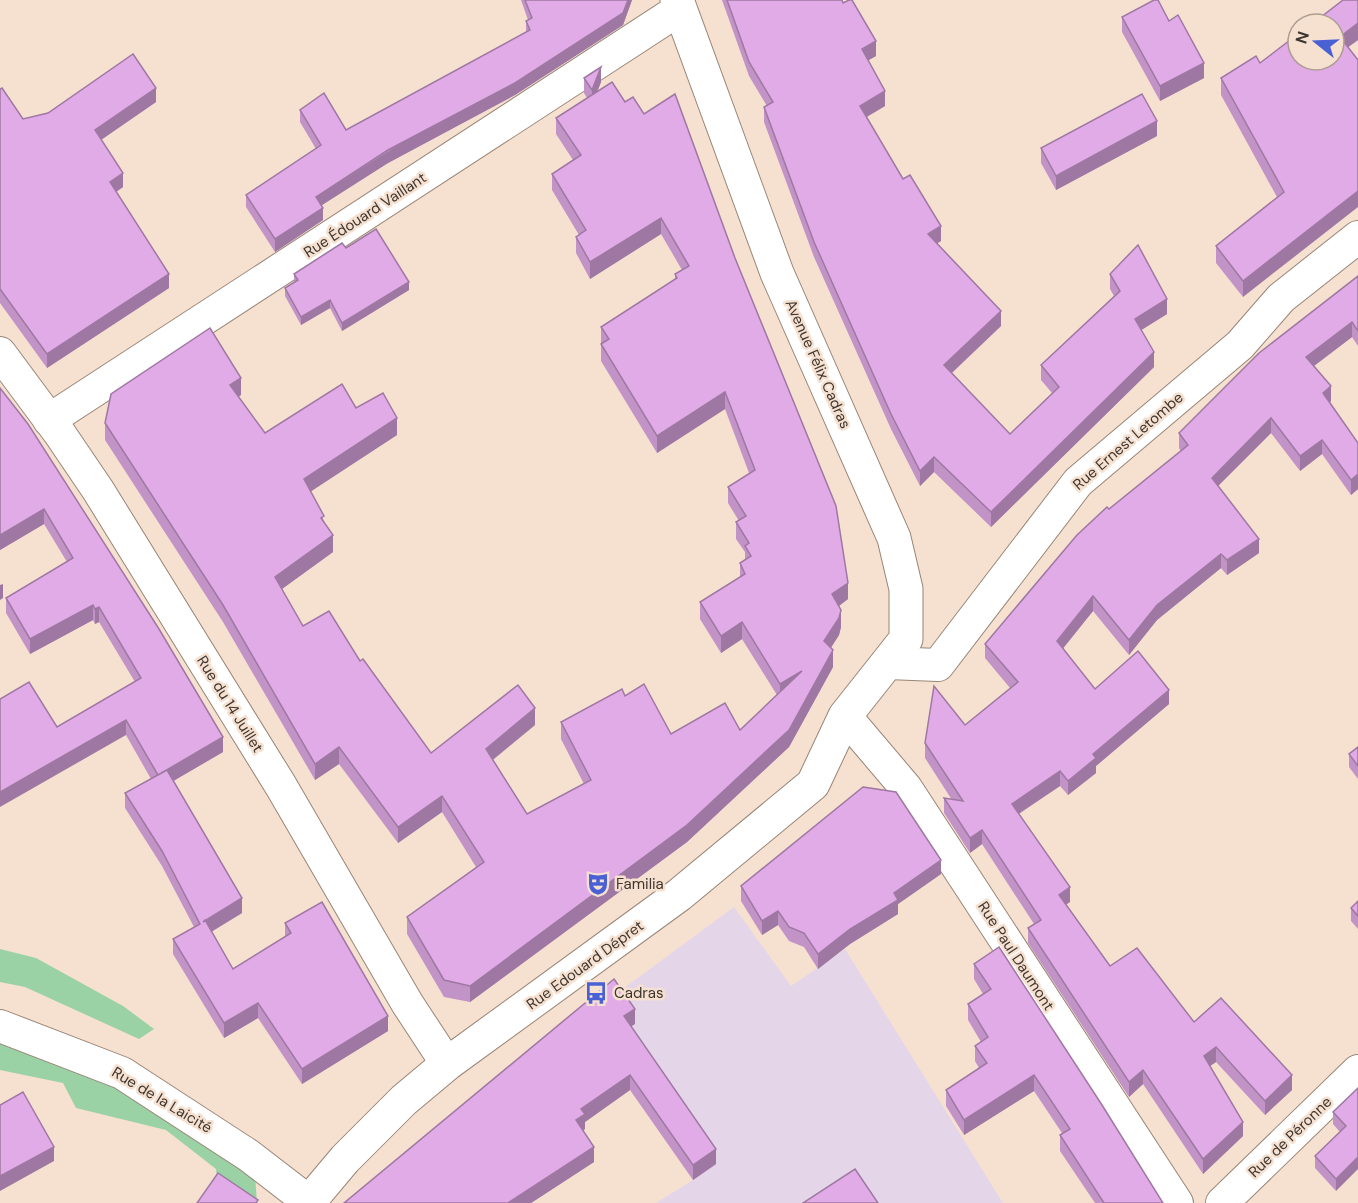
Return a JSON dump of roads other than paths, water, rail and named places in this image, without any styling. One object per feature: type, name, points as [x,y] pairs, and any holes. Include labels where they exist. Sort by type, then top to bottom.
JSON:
[{"type":"street","name":"Rue Édouard Vaillant","points":[[50,420],[679,5]]},
{"type":"street","name":"Avenue Félix Cadras","points":[[679,5],[777,273],[894,538],[906,589],[906,639],[845,716]]},
{"type":"street","name":"Rue Ernest Letombe","points":[[888,663],[938,665],[1078,482],[1240,345],[1281,298],[1358,237]]},
{"type":"street","name":"Rue du 14 Juillet","points":[[0,353],[98,490],[281,786],[407,1003],[447,1064]]},
{"type":"street","name":"Rue Edouard Dépret","points":[[309,1202],[345,1159],[404,1100],[447,1064],[679,895],[813,784],[845,716]]},
{"type":"street","name":"Rue Paul Daumont","points":[[845,716],[906,788],[1177,1203]]},
{"type":"street","name":"Rue de la Laicité","points":[[0,1026],[122,1073],[213,1130],[309,1202]]},
{"type":"street","name":"Rue de Péronne","points":[[1222,1203],[1358,1071]]},
{"type":"place","name":"Familia","points":[[598,884]]},
{"type":"place","name":"Cadras","points":[[596,993]]}]
